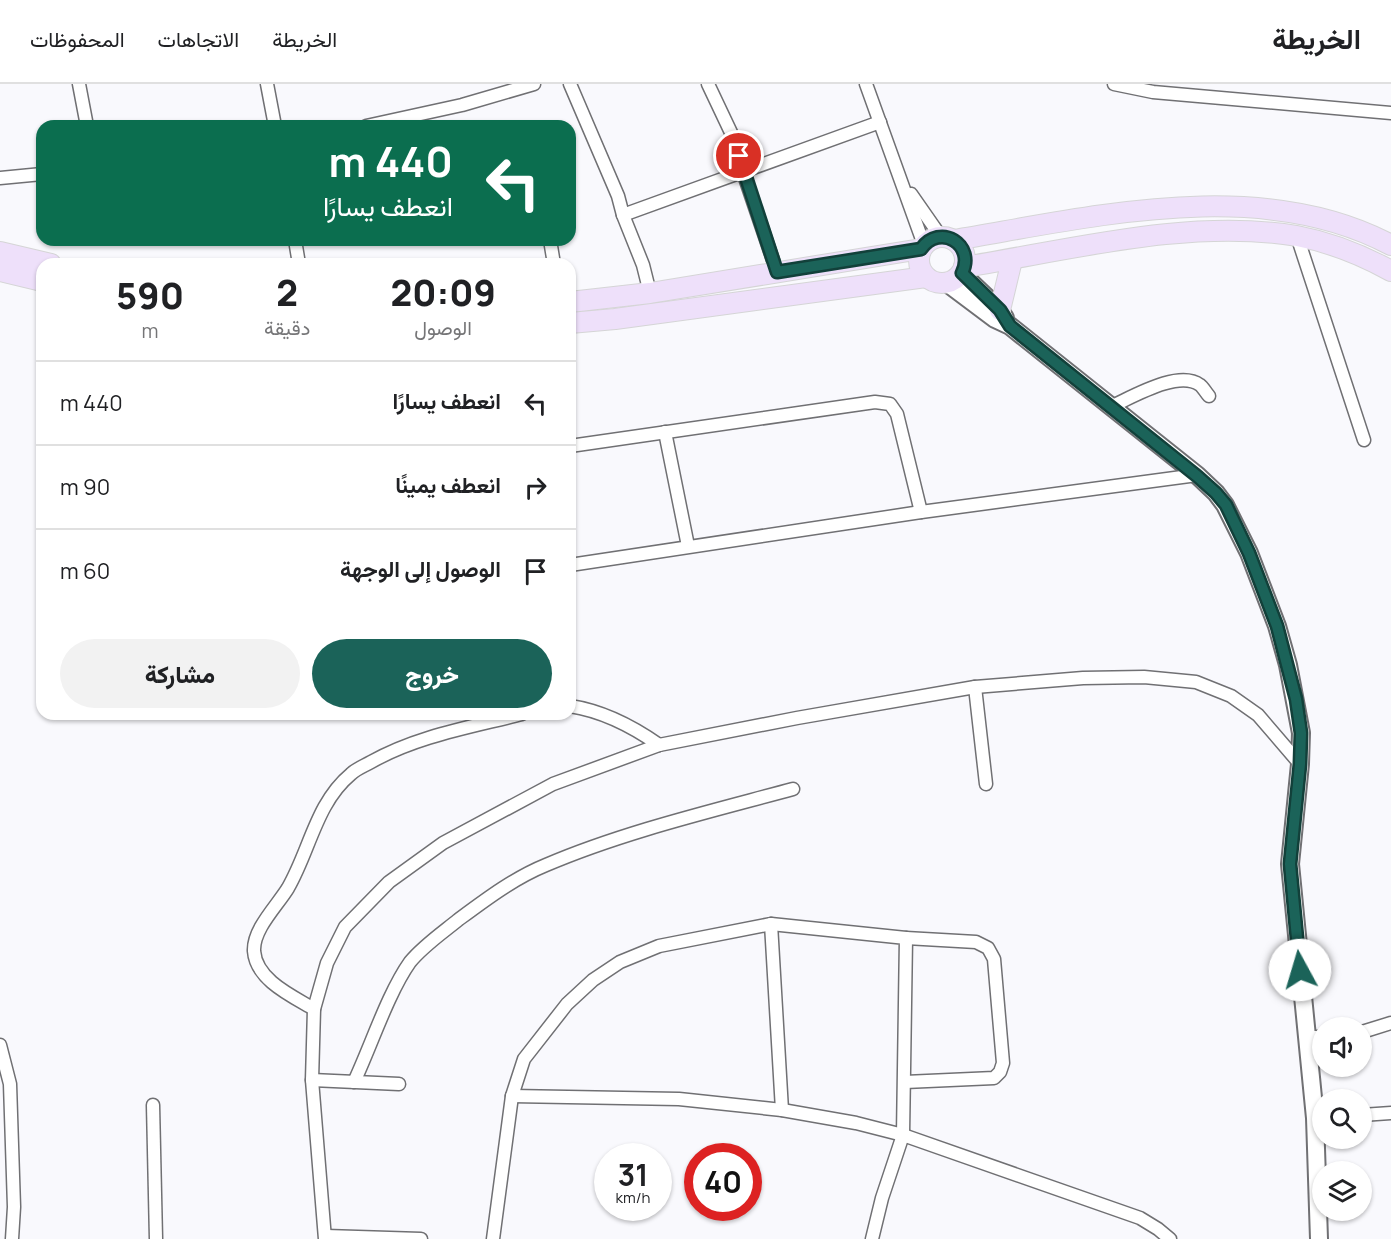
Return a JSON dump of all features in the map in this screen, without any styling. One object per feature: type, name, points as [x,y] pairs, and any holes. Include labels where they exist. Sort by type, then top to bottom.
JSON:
[{"type":"main road","points":[[576,301],[650,293],[1122,213],[1253,207],[1312,217],[1347,227],[1391,245]]},
{"type":"main road","points":[[935,243],[919,264],[926,277],[935,283],[958,274],[1012,260],[1135,238],[1189,233],[1254,232],[1297,237],[1350,252],[1391,271]]},
{"type":"main road","points":[[935,243],[962,247],[965,257],[958,274]]},
{"type":"main road","points":[[0,252],[36,260]]},
{"type":"main road","points":[[1005,318],[1012,260]]},
{"type":"main road","points":[[0,270],[36,279]]},
{"type":"main road","points":[[576,322],[615,319],[926,277]]},
{"type":"street","points":[[79,84],[86,120]]},
{"type":"street","points":[[267,84],[274,120]]},
{"type":"street","points":[[393,120],[462,105],[534,84]]},
{"type":"street","points":[[570,84],[618,196],[643,265],[650,293]]},
{"type":"street","points":[[708,84],[735,141],[743,172],[777,272]]},
{"type":"street","points":[[866,84],[903,183],[935,243]]},
{"type":"street","points":[[1114,84],[1153,92],[1391,113]]},
{"type":"street","points":[[623,215],[880,122]]},
{"type":"street","points":[[0,178],[36,175]]},
{"type":"street","points":[[903,183],[935,243]]},
{"type":"street","points":[[1297,237],[1364,441]]},
{"type":"street","points":[[958,274],[1005,318],[1216,493],[1226,505],[1249,553],[1277,626],[1296,699],[1301,733],[1290,864],[1312,1017]]},
{"type":"street","points":[[1110,407],[1169,381],[1185,380],[1199,385],[1209,396]]},
{"type":"street","points":[[576,445],[875,402],[890,404],[897,414],[921,512]]},
{"type":"street","points":[[665,432],[688,546]]},
{"type":"street","points":[[576,563],[921,512],[1197,476]]},
{"type":"street","points":[[421,1239],[326,1237],[312,1080],[314,1009],[327,963],[345,927],[389,882],[443,843],[511,805],[553,784],[659,744],[797,717],[975,687],[1083,678],[1144,677],[1196,682],[1231,696],[1258,715],[1300,764]]},
{"type":"street","points":[[975,687],[986,784]]},
{"type":"street","points":[[576,707],[590,709],[608,716],[659,744]]},
{"type":"street","points":[[314,1009],[280,989],[265,975],[257,962],[254,951],[255,939],[300,866],[327,801],[351,773],[383,755],[415,742],[499,720]]},
{"type":"street","points":[[354,1082],[410,962],[433,940],[515,881],[545,865],[597,846],[700,814],[793,789]]},
{"type":"street","points":[[771,924],[782,1110]]},
{"type":"street","points":[[493,1239],[512,1096],[524,1059],[567,1004],[593,980],[620,962],[659,946],[771,924],[906,938],[976,942],[988,948],[993,959],[1004,1063],[1000,1072],[994,1078],[905,1082]]},
{"type":"street","points":[[872,1239],[882,1198],[903,1135],[906,938]]},
{"type":"street","points":[[1372,1029],[1391,1023]]},
{"type":"street","points":[[0,1045],[10,1084],[6,1153],[14,1207],[12,1239]]},
{"type":"street","points":[[312,1080],[399,1084]]},
{"type":"street","points":[[512,1096],[644,1097],[782,1110],[856,1124],[903,1135],[1140,1218],[1170,1239]]},
{"type":"street","points":[[153,1105],[156,1239]]},
{"type":"street","points":[[1372,1114],[1391,1113]]},
{"type":"street","points":[[1318,1239],[1319,1149]]},
{"type":"route","points":[[739,156],[777,272],[921,249],[932,239],[941,237],[954,240],[962,247],[965,257],[962,273],[1000,310],[1010,326],[1197,476],[1226,505],[1249,553],[1277,626],[1296,699],[1301,733],[1300,764],[1290,864],[1300,970]]}]
